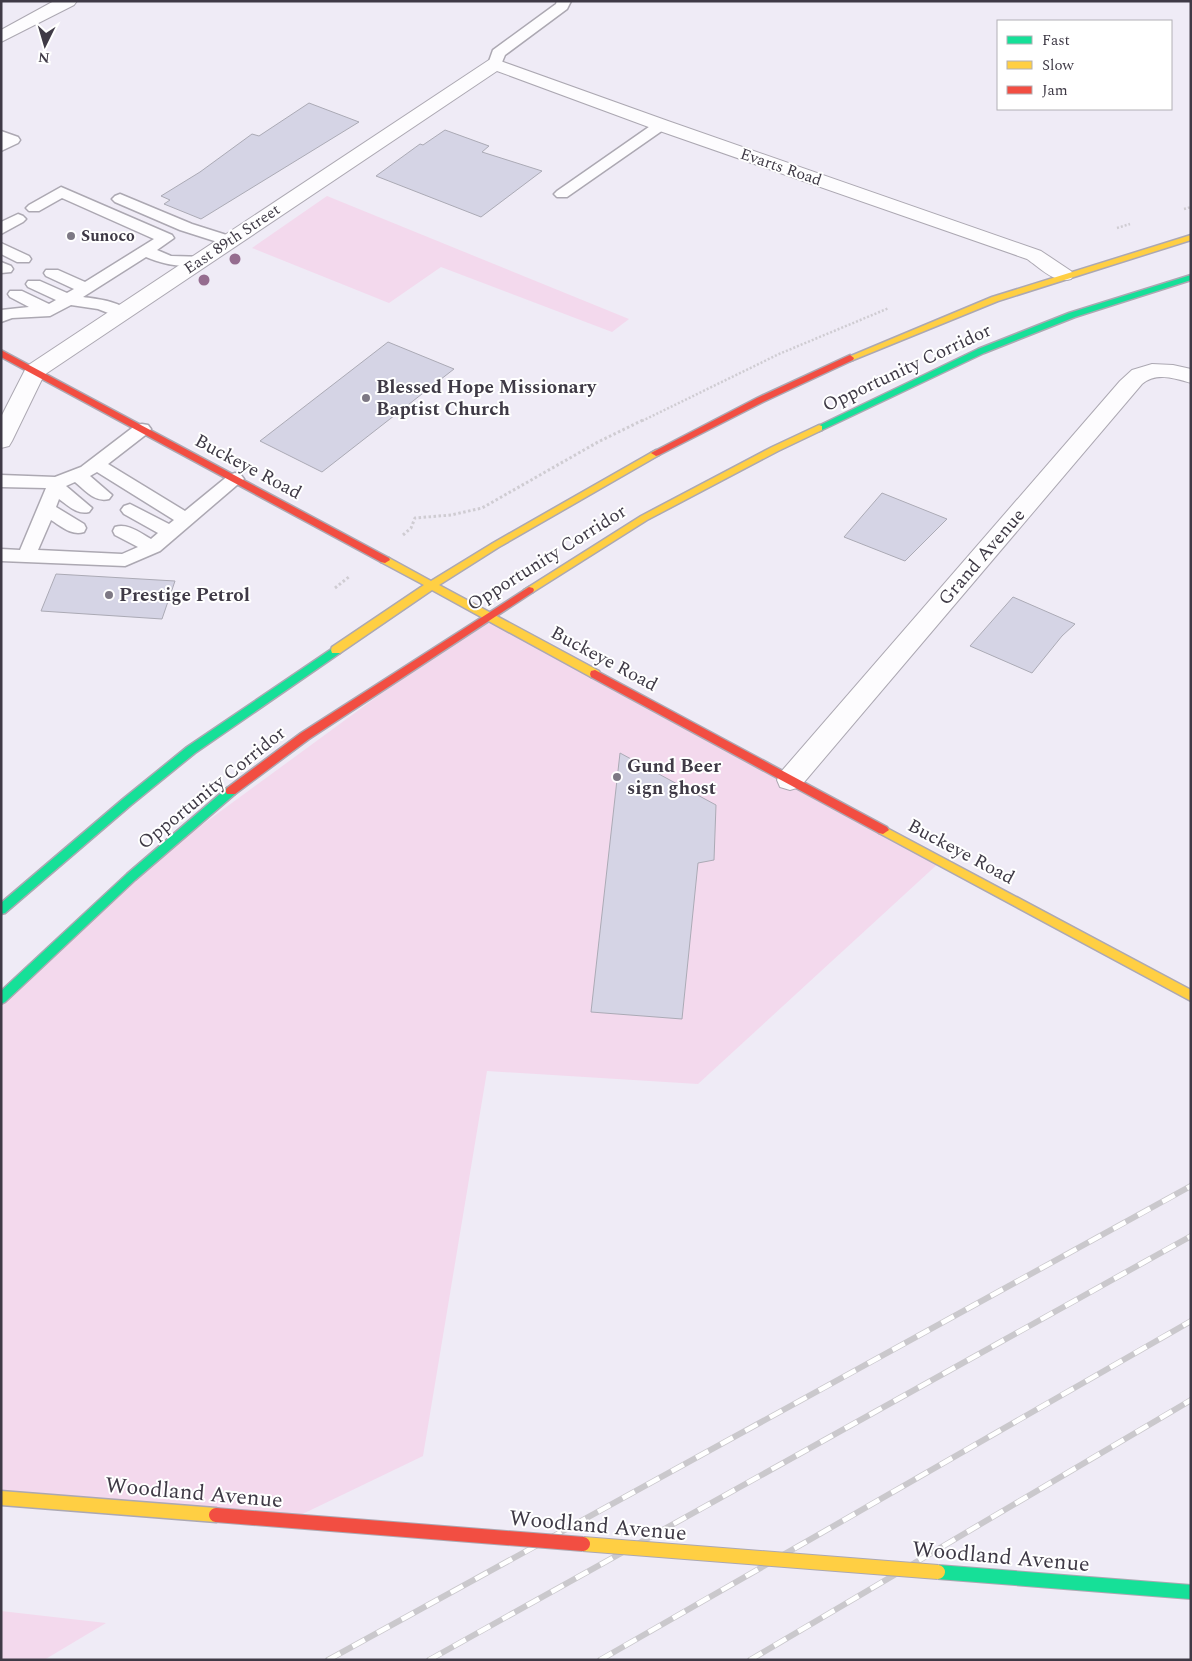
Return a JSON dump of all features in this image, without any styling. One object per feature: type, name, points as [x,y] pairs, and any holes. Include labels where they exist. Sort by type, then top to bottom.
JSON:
[{"type":"main road","name":"Opportunity Corridor","points":[[1,910],[98,826],[173,765],[243,714],[431,586],[591,489],[732,413],[899,337],[969,308],[1064,275],[1191,236]]},
{"type":"main road","name":"Opportunity Corridor","points":[[1,998],[131,877],[230,792],[305,736],[487,616],[644,518],[775,449],[982,351],[1072,315],[1191,277]]},
{"type":"main road","name":"Buckeye Road","points":[[1,353],[790,780],[1187,989]]},
{"type":"main road","name":"Woodland Avenue","points":[[1,1498],[1191,1592]]},
{"type":"street","points":[[1,37],[68,1]]},
{"type":"street","name":"Evarts Road","points":[[495,64],[661,125],[1034,255],[1064,275]]},
{"type":"street","name":"East 89th Street","points":[[34,371],[495,64]]},
{"type":"street","points":[[1,441],[34,371]]},
{"type":"street","name":"Grand Avenue","points":[[790,780],[1128,386],[1141,374],[1158,371],[1182,373],[1191,376]]},
{"type":"lane","points":[[495,64],[498,53],[562,6],[564,1]]},
{"type":"lane","points":[[562,194],[661,125]]},
{"type":"lane","points":[[1,135],[13,140],[1,148]]},
{"type":"lane","points":[[1,317],[9,313],[50,311],[166,238],[61,192],[34,208]]},
{"type":"lane","points":[[120,199],[186,227],[230,241]]},
{"type":"lane","points":[[1,229],[18,218]]},
{"type":"lane","points":[[1,248],[23,259]]},
{"type":"lane","points":[[145,251],[169,261],[201,260]]},
{"type":"lane","points":[[52,273],[86,289]]},
{"type":"lane","points":[[34,284],[68,300],[102,305],[121,314]]},
{"type":"lane","points":[[16,294],[50,311]]},
{"type":"lane","points":[[1,481],[56,485],[87,471],[142,429]]},
{"type":"lane","points":[[96,464],[186,519]]},
{"type":"lane","points":[[77,475],[103,495]]},
{"type":"lane","points":[[1,555],[125,560],[153,547],[235,479]]},
{"type":"lane","points":[[56,485],[83,508]]},
{"type":"lane","points":[[26,557],[56,485]]},
{"type":"lane","points":[[46,509],[76,528]]},
{"type":"lane","points":[[130,510],[170,532]]},
{"type":"lane","points":[[122,531],[153,547]]},
{"type":"lane","points":[[102,544],[125,560]]},
{"type":"shaded area","points":[[327,196],[629,319],[612,332],[441,267],[389,303],[252,248]]},
{"type":"shaded area","points":[[487,616],[941,861],[698,1084],[487,1071],[423,1456],[288,1521],[1,1498],[1,999],[131,877]]},
{"type":"shaded area","points":[[1,1611],[106,1623],[44,1660],[1,1660]]},
{"type":"building","points":[[309,103],[359,122],[201,219],[164,204],[170,200],[161,196],[200,172],[252,134],[259,136]]},
{"type":"building","points":[[445,130],[489,146],[482,152],[542,171],[481,217],[376,176],[420,144],[423,145]]},
{"type":"building","name":"Blessed Hope Missionary Baptist Church","points":[[388,342],[454,369],[322,472],[260,441]]},
{"type":"building","points":[[882,493],[947,519],[905,561],[844,537]]},
{"type":"building","name":"Prestige Petrol","points":[[56,574],[175,581],[162,619],[41,611]]},
{"type":"building","points":[[1013,597],[1075,624],[1062,636],[1032,673],[970,646]]},
{"type":"building","points":[[620,753],[716,805],[714,860],[698,863],[682,1019],[591,1012]]},
{"type":"railway","points":[[328,1660],[1191,1186]]},
{"type":"railway","points":[[429,1660],[1191,1236]]},
{"type":"railway","points":[[600,1660],[1191,1321]]},
{"type":"railway","points":[[750,1660],[1191,1400]]},
{"type":"traffic: fast","points":[[819,428],[981,351],[1072,315],[1191,277]]},
{"type":"traffic: fast","points":[[1,910],[191,750],[336,650]]},
{"type":"traffic: fast","points":[[1,999],[131,877],[231,791]]},
{"type":"traffic: fast","points":[[938,1572],[1191,1592]]},
{"type":"traffic: slow","points":[[850,358],[995,299],[1191,237]]},
{"type":"traffic: slow","points":[[529,590],[644,518],[819,428]]},
{"type":"traffic: slow","points":[[336,650],[421,592],[496,545],[656,453]]},
{"type":"traffic: slow","points":[[385,560],[595,674]]},
{"type":"traffic: slow","points":[[883,830],[1191,996]]},
{"type":"traffic: slow","points":[[1,1498],[216,1515]]},
{"type":"traffic: slow","points":[[583,1544],[938,1572]]},
{"type":"traffic: jam","points":[[1,353],[385,560]]},
{"type":"traffic: jam","points":[[656,453],[760,400],[850,358]]},
{"type":"traffic: jam","points":[[231,791],[305,736],[529,590]]},
{"type":"traffic: jam","points":[[595,674],[883,830]]},
{"type":"traffic: jam","points":[[216,1515],[583,1544]]},
{"type":"place","name":"Sunoco","points":[[71,236]]},
{"type":"place","name":"Blessed Hope Missionary Baptist Church","points":[[366,398]]},
{"type":"place","name":"Prestige Petrol","points":[[109,595]]},
{"type":"place","name":"Gund Beer sign ghost","points":[[617,777]]}]
